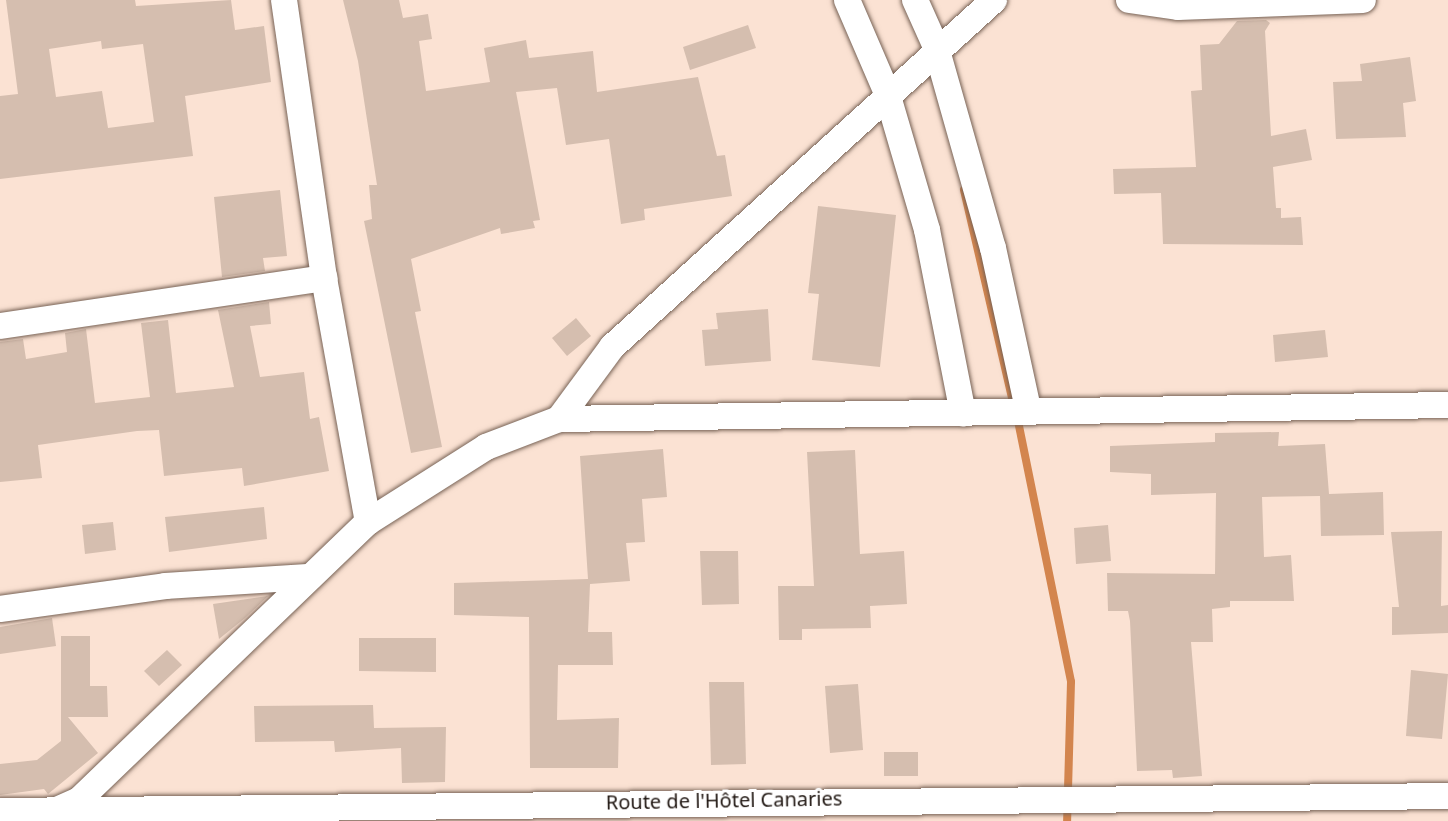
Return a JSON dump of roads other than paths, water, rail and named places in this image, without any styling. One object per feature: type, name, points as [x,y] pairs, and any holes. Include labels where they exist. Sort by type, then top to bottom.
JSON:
[{"type":"street","points":[[284,0],[324,278],[368,522]]},
{"type":"street","points":[[847,0],[887,93],[927,230],[963,413]]},
{"type":"street","points":[[915,0],[936,47],[993,248],[1028,409]]},
{"type":"street","points":[[559,419],[612,347],[936,47],[994,0]]},
{"type":"street","points":[[1129,0],[1178,7],[1363,0]]},
{"type":"street","points":[[0,326],[324,278]]},
{"type":"street","points":[[58,815],[79,800],[368,522],[486,447],[559,419],[963,413],[1028,409],[1448,405]]},
{"type":"street","points":[[0,609],[165,586],[308,577]]},
{"type":"street","name":"Route de l'Hôtel Canaries","points":[[0,811],[58,815],[1033,796],[1309,809],[1448,796]]},
{"type":"waterway","points":[[964,190],[1013,402]]},
{"type":"waterway","points":[[1017,416],[1071,682],[1067,821]]}]
